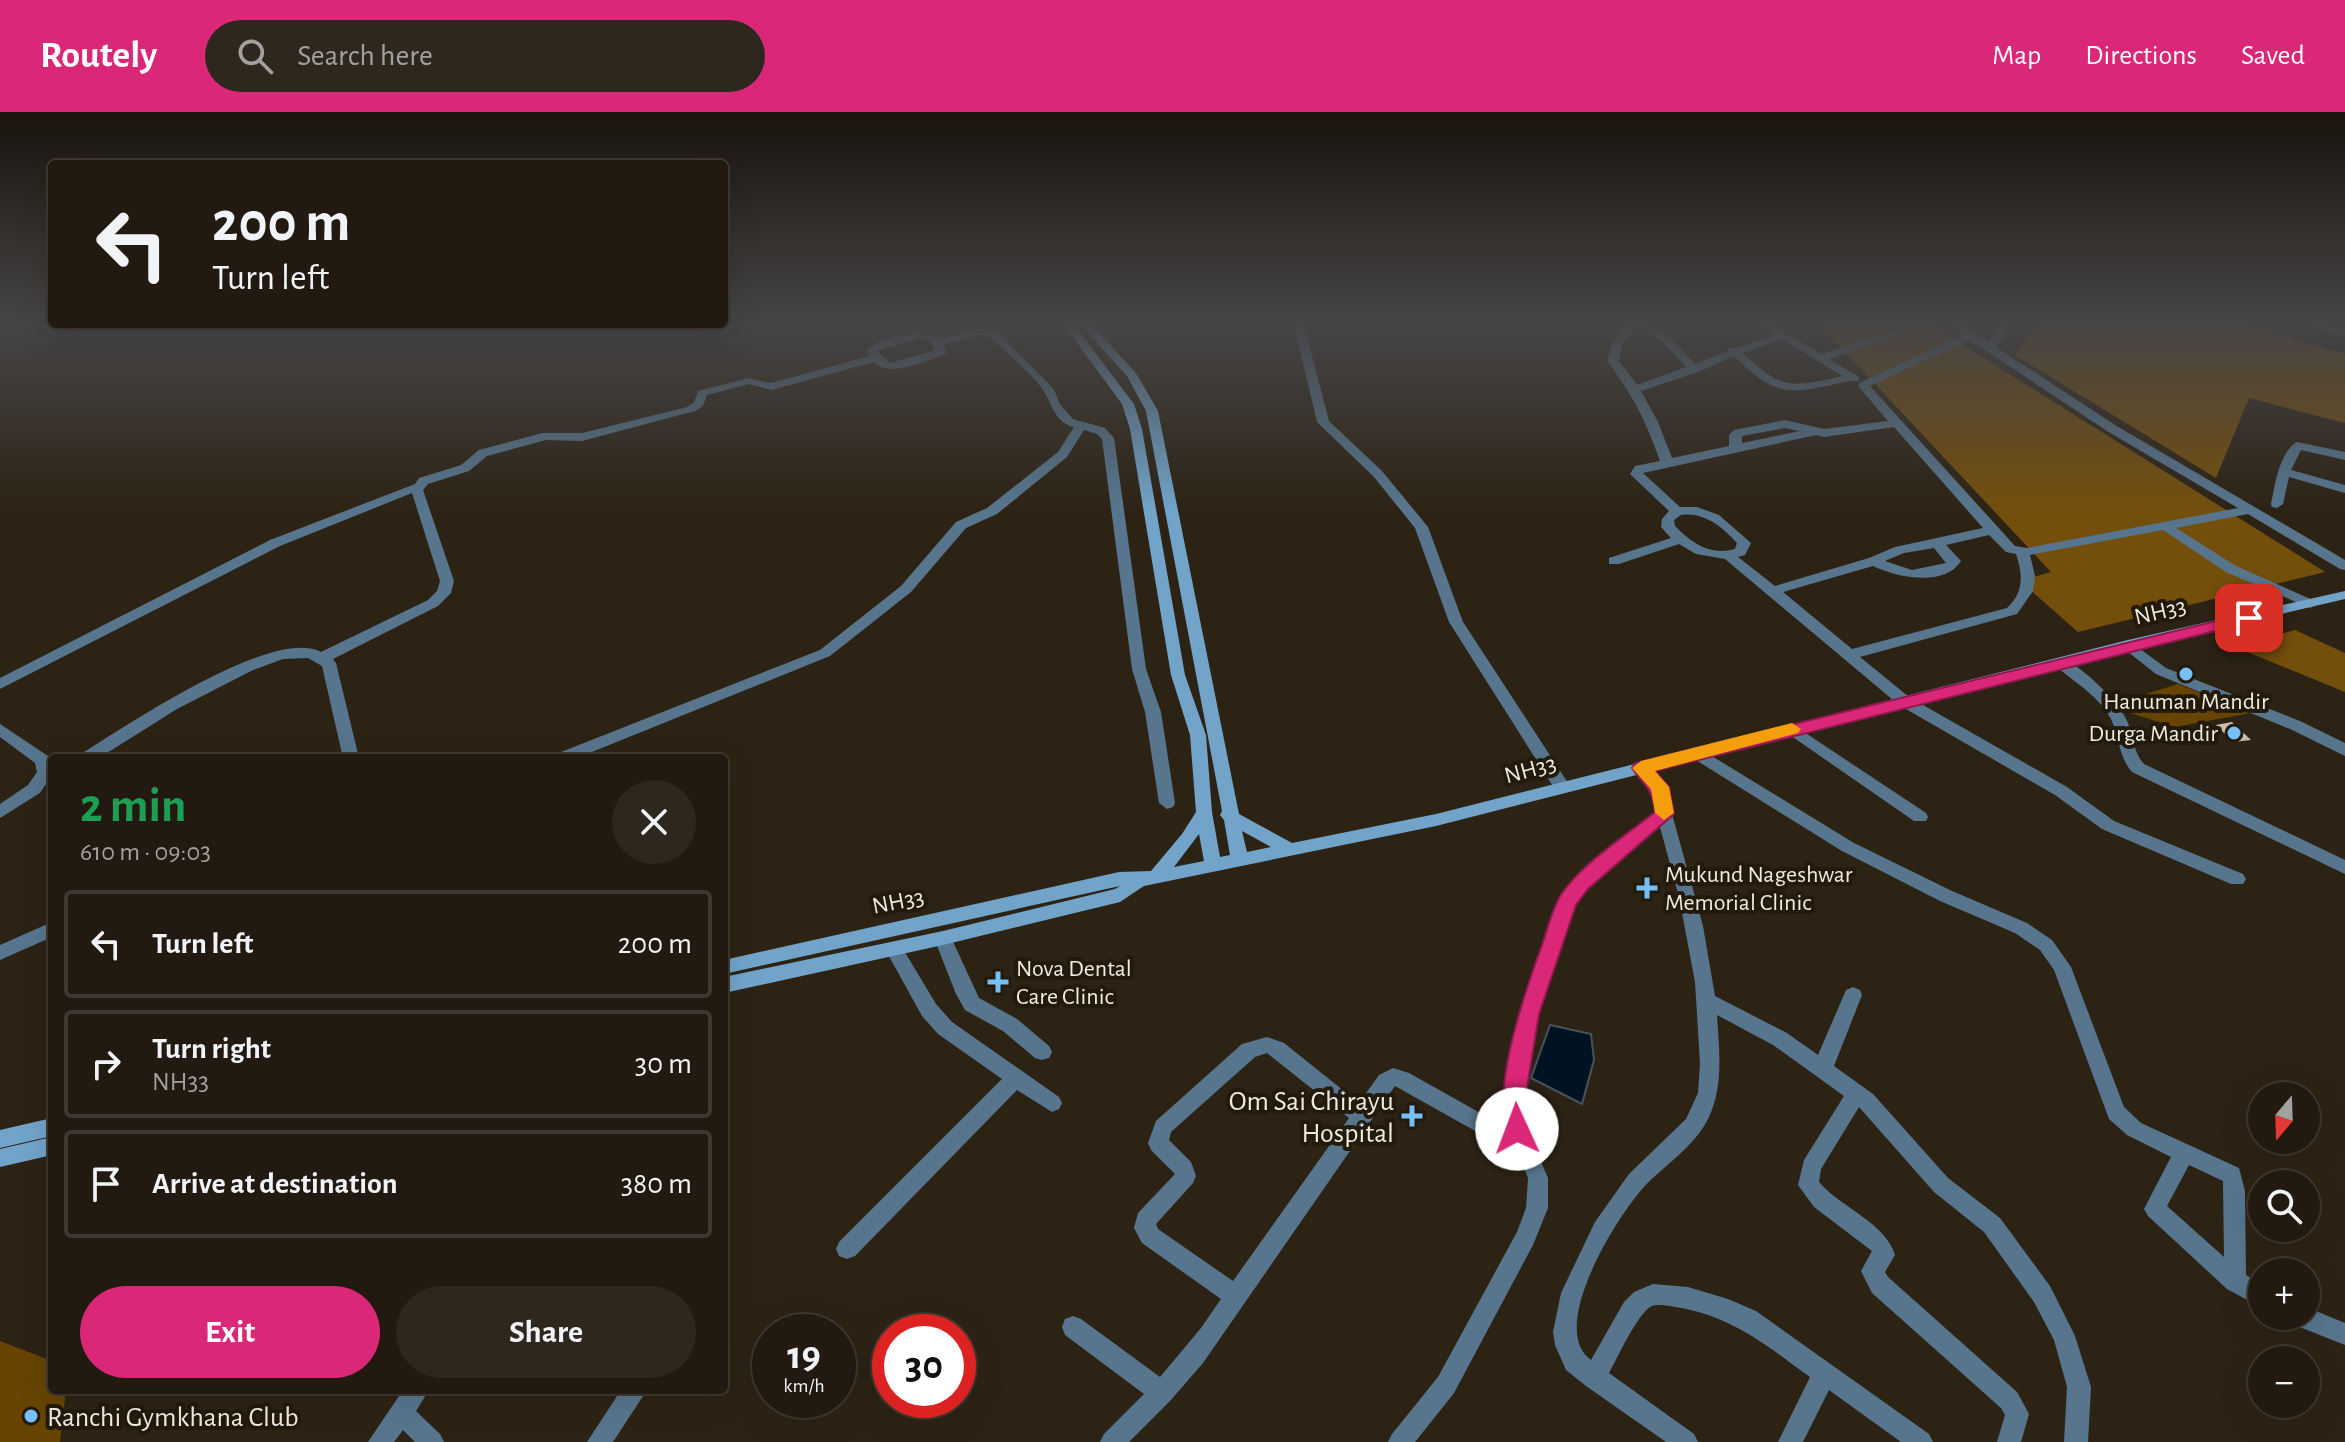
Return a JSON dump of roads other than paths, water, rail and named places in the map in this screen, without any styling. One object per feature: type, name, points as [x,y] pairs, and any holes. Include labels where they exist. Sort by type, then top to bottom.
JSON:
[{"type":"main road","points":[[1115,387],[1128,404],[1136,429],[1178,675],[1198,735],[1204,812],[1213,866]]},
{"type":"main road","points":[[1139,387],[1152,411],[1198,635],[1228,815],[1240,861]]},
{"type":"main road","name":"NH33","points":[[728,966],[1119,879],[1147,878],[1240,861],[1436,820],[2128,645],[2345,595]]},
{"type":"main road","points":[[728,984],[943,938],[1120,895],[1147,878],[1181,847],[1204,812]]},
{"type":"main road","points":[[1228,815],[1290,850]]},
{"type":"main road","points":[[0,1139],[48,1128]]},
{"type":"main road","points":[[0,1158],[48,1149]]},
{"type":"street","points":[[0,684],[275,543],[417,487],[427,479],[465,468],[483,453],[541,437],[582,437],[691,409],[698,406],[702,393],[724,387]]},
{"type":"street","points":[[1046,387],[1054,405],[1069,422],[1079,428],[1101,431],[1109,441],[1139,669],[1153,712],[1167,803]]},
{"type":"street","points":[[1314,387],[1323,422],[1378,474],[1421,527],[1456,622],[1562,787]]},
{"type":"street","points":[[1641,387],[1635,389],[1667,462]]},
{"type":"street","points":[[1863,387],[1992,530],[2011,549],[2022,553],[2249,510]]},
{"type":"street","points":[[2049,387],[2111,428],[2345,566]]},
{"type":"street","points":[[1677,511],[1636,474],[1639,469],[1735,448],[1735,435],[1746,431],[1789,424],[1814,432],[1897,423]]},
{"type":"street","points":[[572,754],[825,653],[906,589],[961,525],[992,511],[1063,454],[1079,428]]},
{"type":"street","points":[[2277,504],[2284,472],[2298,445],[2345,456]]},
{"type":"street","points":[[2284,472],[2345,489]]},
{"type":"street","points":[[324,657],[426,607],[444,593],[447,581],[417,487]]},
{"type":"street","points":[[1700,510],[1731,528],[1744,543],[1740,552],[1729,556],[1711,556],[1695,550],[1680,539],[1668,527],[1668,519],[1677,511],[1700,510]]},
{"type":"street","points":[[2165,526],[2231,569],[2310,604]]},
{"type":"street","points":[[1773,591],[1874,561],[1900,550],[1992,530]]},
{"type":"street","points":[[1614,561],[1680,539]]},
{"type":"street","points":[[1874,561],[1905,575],[1934,572],[1954,561],[1937,543]]},
{"type":"street","points":[[1849,655],[2012,611],[2022,600],[2030,578],[2022,553]]},
{"type":"street","points":[[1729,556],[1904,701],[2061,791],[2108,825],[2237,879]]},
{"type":"street","points":[[2128,645],[2161,671],[2295,725],[2345,750]]},
{"type":"street","points":[[94,754],[245,666],[291,651],[310,651],[324,657],[329,663],[350,754]]},
{"type":"street","points":[[2061,663],[2113,710],[2123,730],[2126,755],[2138,768],[2345,867]]},
{"type":"street","points":[[0,729],[42,760],[45,773],[34,789]]},
{"type":"street","points":[[1792,729],[1920,817]]},
{"type":"street","points":[[1697,753],[1848,847],[1946,896],[2021,928],[2046,945],[2067,980],[2116,1113],[2134,1129],[2232,1175],[2235,1191],[2235,1281]]},
{"type":"street","points":[[1641,768],[1660,787],[1664,814],[1701,952],[1708,1001],[1710,1078],[1699,1118],[1676,1149],[1635,1182],[1621,1201],[1578,1278],[1563,1329],[1574,1362],[1686,1442]]},
{"type":"street","points":[[0,812],[48,780]]},
{"type":"street","points":[[1400,1442],[1446,1385],[1537,1208],[1538,1178],[1524,1148],[1515,1117],[1518,1068],[1528,1014],[1559,919],[1581,883],[1664,814]]},
{"type":"street","points":[[0,953],[48,931]]},
{"type":"street","points":[[943,938],[972,1004],[1010,1025],[1042,1052]]},
{"type":"street","points":[[894,949],[929,1010],[945,1028],[1052,1103]]},
{"type":"street","points":[[1823,1068],[1853,995]]},
{"type":"street","points":[[1708,1001],[1761,1027],[1857,1093],[1880,1114],[1941,1185],[1992,1225],[2042,1294],[2064,1336],[2073,1361],[2080,1408],[2076,1442]]},
{"type":"street","points":[[1236,1296],[1150,1236],[1145,1228],[1146,1220],[1186,1176],[1184,1169],[1158,1143],[1163,1127],[1249,1050],[1267,1045],[1277,1049],[1361,1116]]},
{"type":"street","points":[[1112,1442],[1162,1393],[1209,1340],[1236,1296],[1386,1081],[1393,1077],[1402,1079],[1524,1148]]},
{"type":"street","points":[[847,1249],[1015,1079]]},
{"type":"street","points":[[1857,1093],[1811,1167],[1808,1185],[1821,1200],[1881,1245],[1884,1255],[1872,1271],[1880,1285],[2009,1400],[2017,1414],[2009,1442]]},
{"type":"street","points":[[2184,1153],[2155,1209],[2235,1281],[2248,1289]]},
{"type":"street","points":[[1594,1378],[1632,1310],[1651,1295],[1677,1298],[1735,1313],[1775,1337],[1921,1442]]},
{"type":"street","points":[[2320,1324],[2345,1334]]},
{"type":"street","points":[[1073,1327],[1162,1393]]},
{"type":"street","points":[[1790,1442],[1825,1373]]},
{"type":"street","points":[[380,1442],[414,1394]]},
{"type":"street","points":[[599,1442],[632,1394]]},
{"type":"street","points":[[402,1413],[432,1442]]},
{"type":"water","points":[[1550,1025],[1591,1034],[1594,1060],[1582,1104],[1531,1078]]},
{"type":"place","name":"Hanuman Mandir","points":[[2186,674]]},
{"type":"place","name":"Durga Mandir","points":[[2234,733]]},
{"type":"place","name":"Mukund Nageshwar Memorial Clinic","points":[[1647,888]]},
{"type":"place","name":"Nova Dental Care Clinic","points":[[998,982]]},
{"type":"place","name":"Om Sai Chirayu Hospital","points":[[1412,1116]]},
{"type":"place","name":"Ranchi Gymkhana Club","points":[[31,1416]]}]
